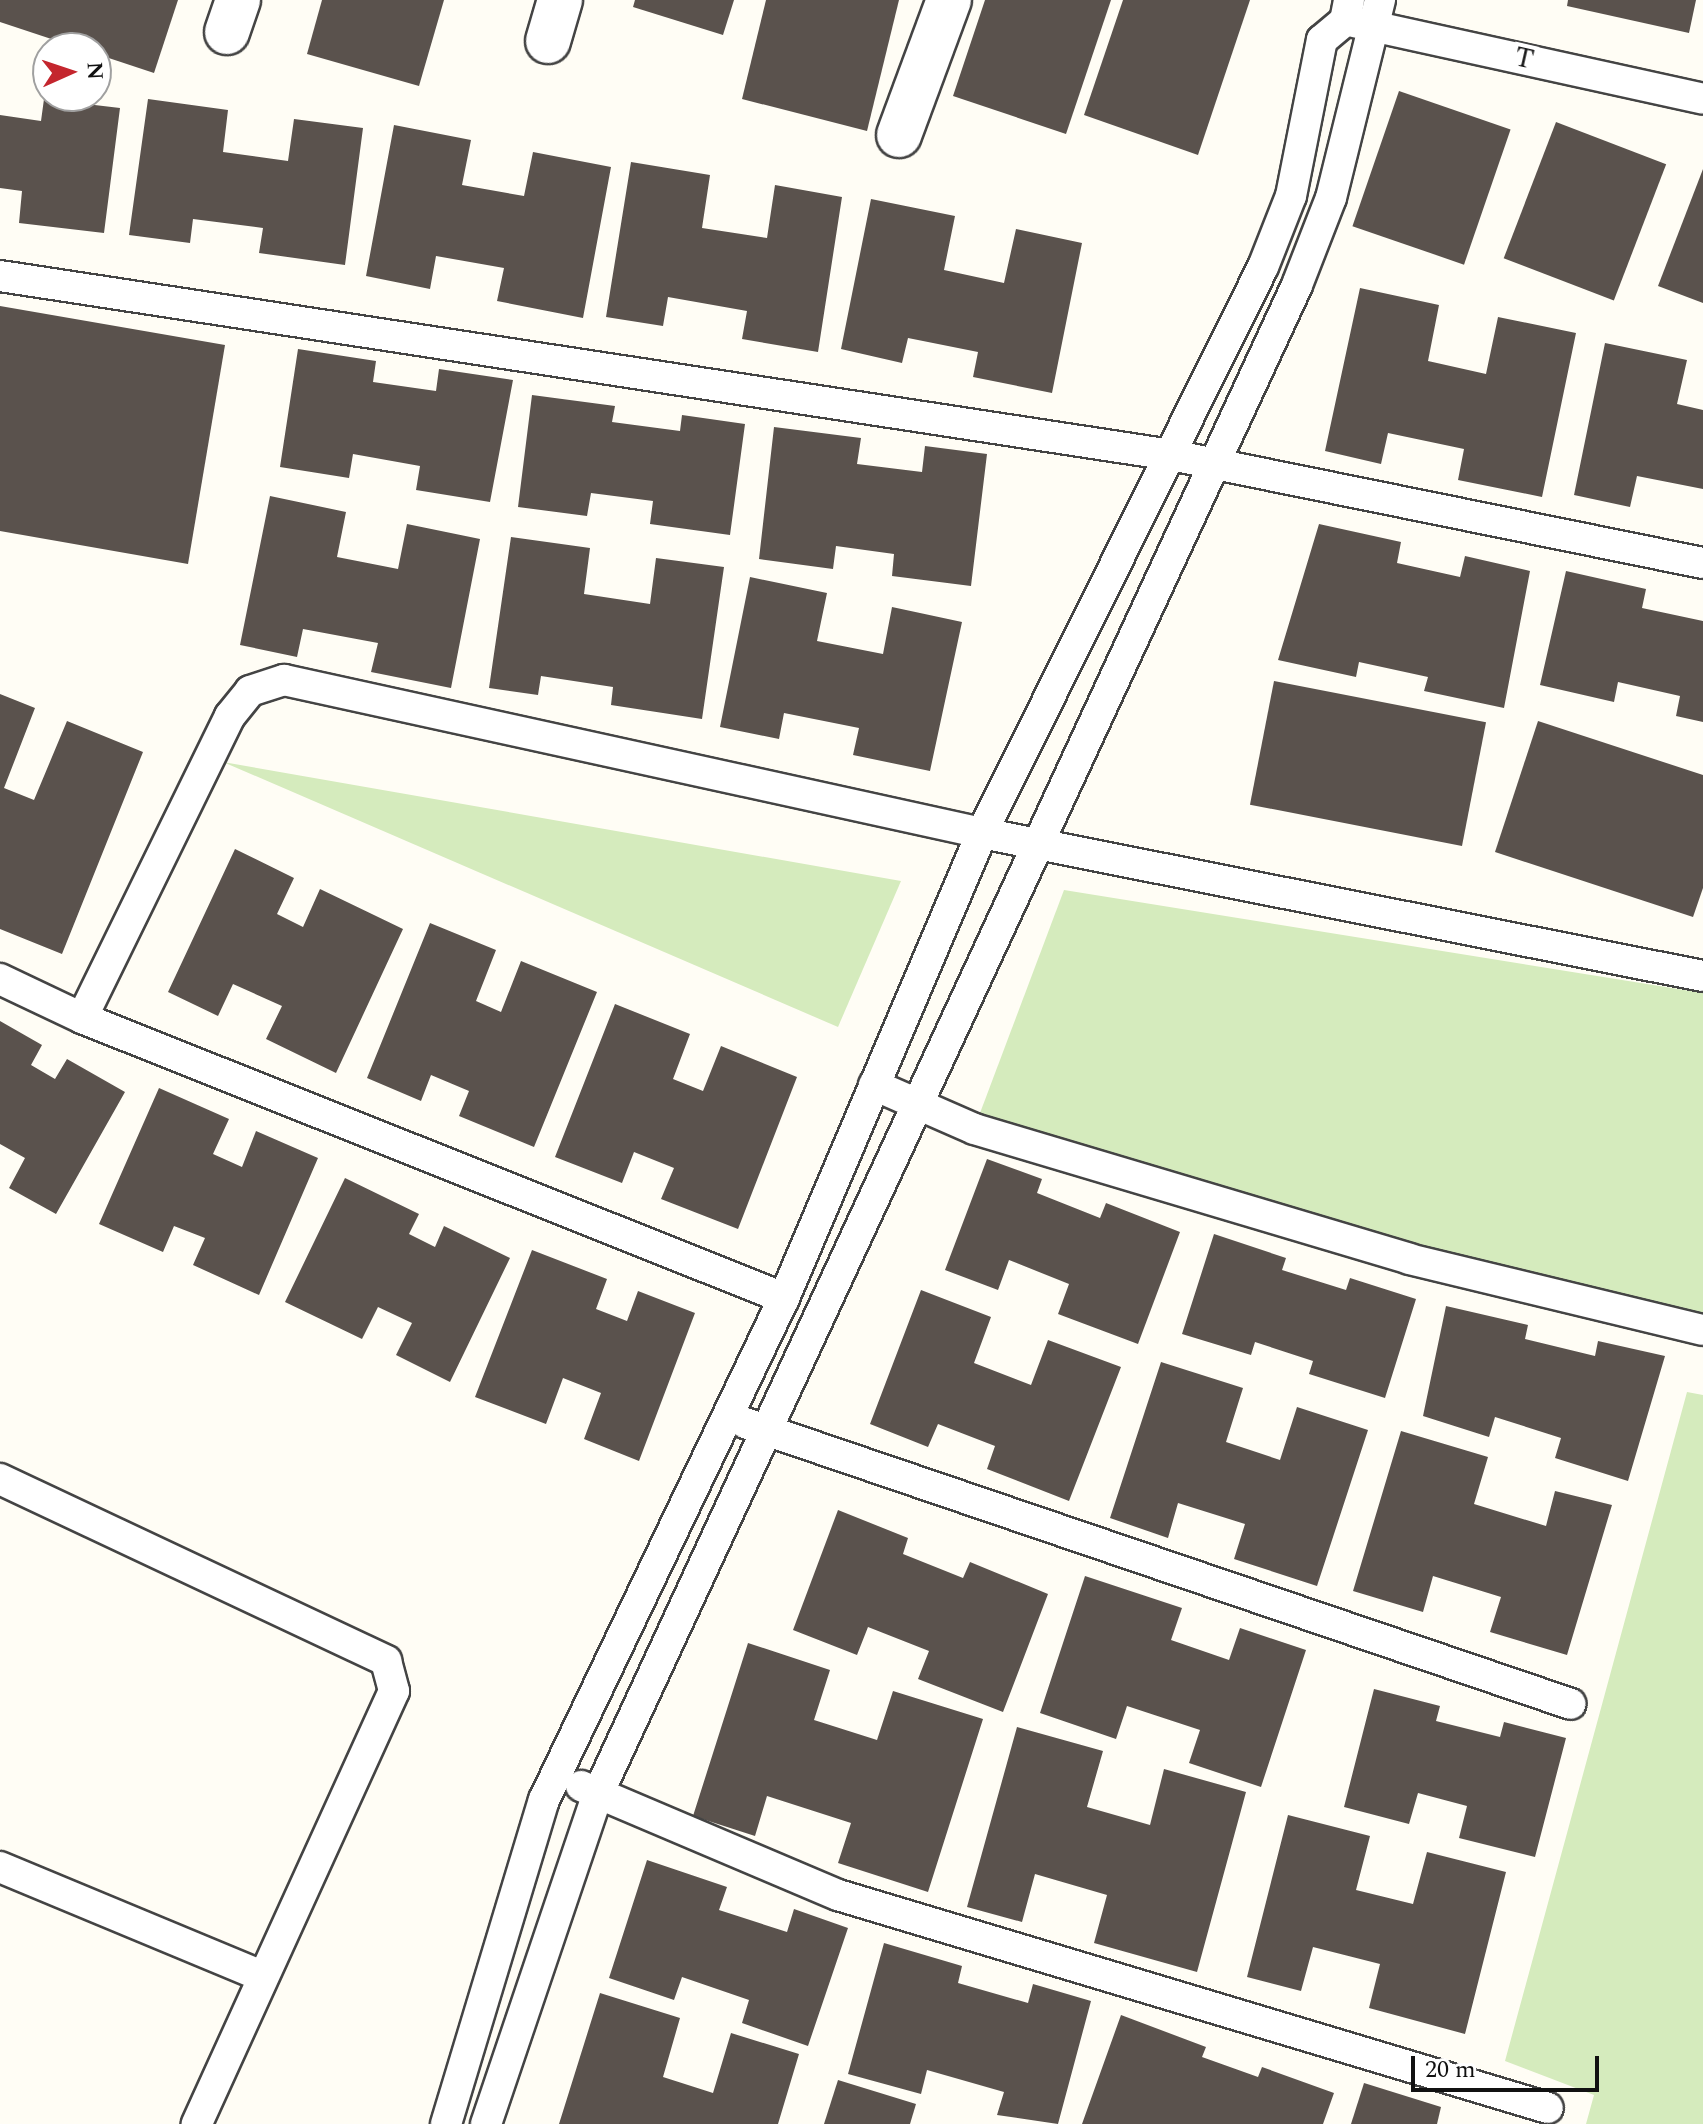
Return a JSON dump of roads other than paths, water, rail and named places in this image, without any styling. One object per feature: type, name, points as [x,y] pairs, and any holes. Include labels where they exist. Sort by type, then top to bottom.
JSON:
[{"type":"street","points":[[548,41],[560,0]]},
{"type":"street","points":[[899,135],[949,0]]},
{"type":"lane","name":"T","points":[[1347,10],[1377,13],[1703,99]]},
{"type":"lane","points":[[446,2124],[559,1772],[784,1298],[982,833],[1269,253],[1291,196],[1322,40],[1347,10]]},
{"type":"lane","points":[[486,2124],[597,1796],[763,1432],[919,1107],[1036,839],[1212,465],[1331,198],[1377,13]]},
{"type":"lane","points":[[0,276],[1171,455],[1703,563]]},
{"type":"lane","points":[[82,1018],[230,716],[250,691],[284,680],[982,833],[1036,839],[1703,976]]},
{"type":"lane","points":[[0,979],[82,1018],[784,1298]]},
{"type":"lane","points":[[874,1085],[919,1107],[1409,1259],[1703,1330]]},
{"type":"lane","points":[[729,1414],[763,1432],[1571,1704]]},
{"type":"lane","points":[[0,1479],[386,1661],[394,1691],[197,2124]]},
{"type":"lane","points":[[559,1772],[597,1796],[838,1895],[1548,2108]]},
{"type":"lane","points":[[0,1867],[262,1976]]}]
